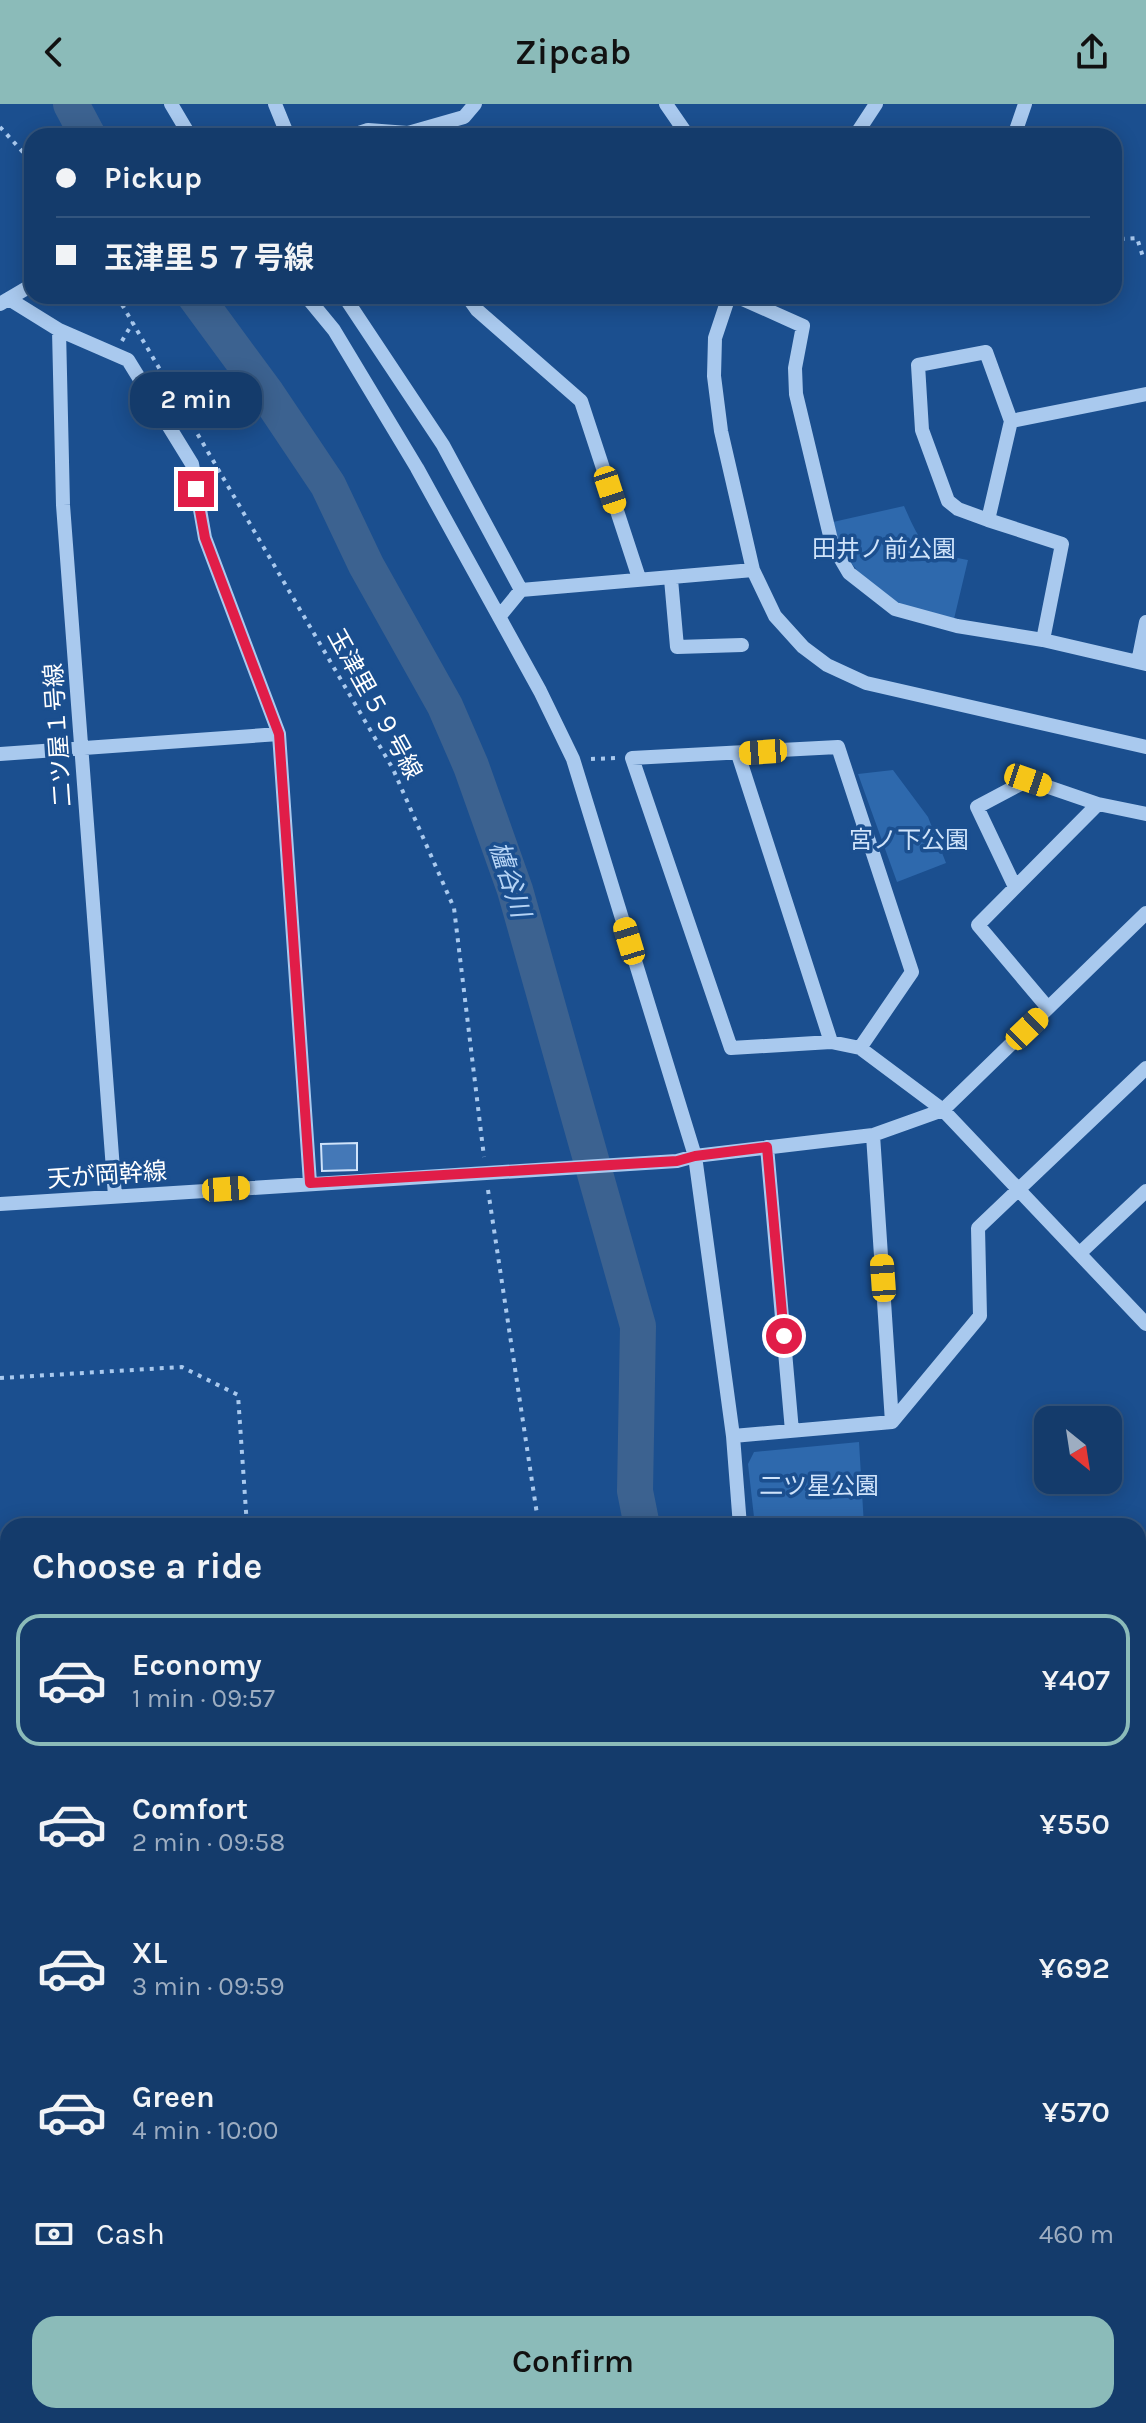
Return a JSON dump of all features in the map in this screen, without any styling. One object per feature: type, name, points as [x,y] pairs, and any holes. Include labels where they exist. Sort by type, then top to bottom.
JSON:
[{"type":"street","points":[[171,104],[185,128]]},
{"type":"street","points":[[275,104],[285,128]]},
{"type":"street","points":[[428,128],[464,117],[475,104]]},
{"type":"street","points":[[666,104],[682,128]]},
{"type":"street","points":[[860,128],[876,104]]},
{"type":"street","points":[[1017,128],[1025,104]]},
{"type":"street","points":[[4,301],[24,290]]},
{"type":"street","points":[[4,301],[59,330],[128,360],[192,464],[205,538],[279,734],[310,1183]]},
{"type":"street","points":[[313,304],[334,330],[402,443],[499,617],[573,759],[695,1156],[733,1436],[739,1518]]},
{"type":"street","points":[[349,304],[443,445],[521,590]]},
{"type":"street","points":[[473,304],[581,401],[639,578]]},
{"type":"street","points":[[726,304],[715,338],[714,376],[721,431],[753,570],[775,616],[803,647],[827,665],[866,683],[1146,747]]},
{"type":"street","points":[[754,304],[803,326],[795,368],[796,394],[832,544],[849,573],[895,609],[957,626],[1043,640],[1142,663],[1146,622]]},
{"type":"street","name":"二ツ屋１号線","points":[[59,330],[63,505],[115,1196]]},
{"type":"street","points":[[988,520],[1011,421],[986,352],[918,365],[922,430],[948,501],[958,509],[988,520],[1062,544],[1043,640]]},
{"type":"street","points":[[1011,421],[1146,394]]},
{"type":"street","points":[[499,617],[521,590],[753,570]]},
{"type":"street","points":[[671,579],[677,647],[742,645]]},
{"type":"street","points":[[0,754],[279,734]]},
{"type":"street","points":[[860,1048],[912,972],[838,747],[632,758],[731,1048],[831,1042],[860,1048],[943,1110],[1144,1316]]},
{"type":"street","points":[[738,754],[831,1042]]},
{"type":"street","points":[[1015,887],[977,807],[1028,780],[1098,804],[1146,814]]},
{"type":"street","points":[[1048,1008],[978,925],[1098,804]]},
{"type":"street","points":[[943,1110],[1146,913]]},
{"type":"street","points":[[733,1436],[892,1422],[980,1316],[978,1228],[1146,1068]]},
{"type":"street","name":"天が岡幹線","points":[[0,1204],[677,1161],[695,1156],[873,1135],[943,1110]]},
{"type":"street","points":[[873,1135],[892,1422]]},
{"type":"street","points":[[767,1147],[792,1431]]},
{"type":"street","points":[[1080,1253],[1146,1191]]},
{"type":"path","points":[[0,127],[24,153]]},
{"type":"path","points":[[1122,239],[1137,238],[1146,258]]},
{"type":"path","name":"玉津里５９号線","points":[[122,304],[393,769],[454,908],[538,1518]]},
{"type":"path","points":[[573,759],[632,758]]},
{"type":"path","points":[[0,1378],[182,1367],[238,1395],[246,1518]]},
{"type":"green space","name":"田井ノ前公園","points":[[904,506],[926,545],[942,554],[968,560],[954,619],[911,610],[898,604],[866,580],[842,548],[833,522]]},
{"type":"green space","name":"宮ノ下公園","points":[[893,770],[928,817],[946,863],[897,882],[858,774]]},
{"type":"green space","name":"二ツ星公園","points":[[859,1442],[864,1518],[754,1518],[748,1464],[754,1452]]},
{"type":"building","points":[[357,1143],[357,1170],[322,1171],[321,1144]]},
{"type":"waterway","name":"櫨谷川","points":[[71,104],[84,128]]},
{"type":"waterway","name":"櫨谷川","points":[[201,304],[328,485],[366,565],[445,706],[471,766],[515,890],[638,1326],[635,1491],[640,1518]]},
{"type":"route","points":[[196,489],[205,538],[279,734],[310,1183],[677,1161],[767,1147],[784,1336]]}]
